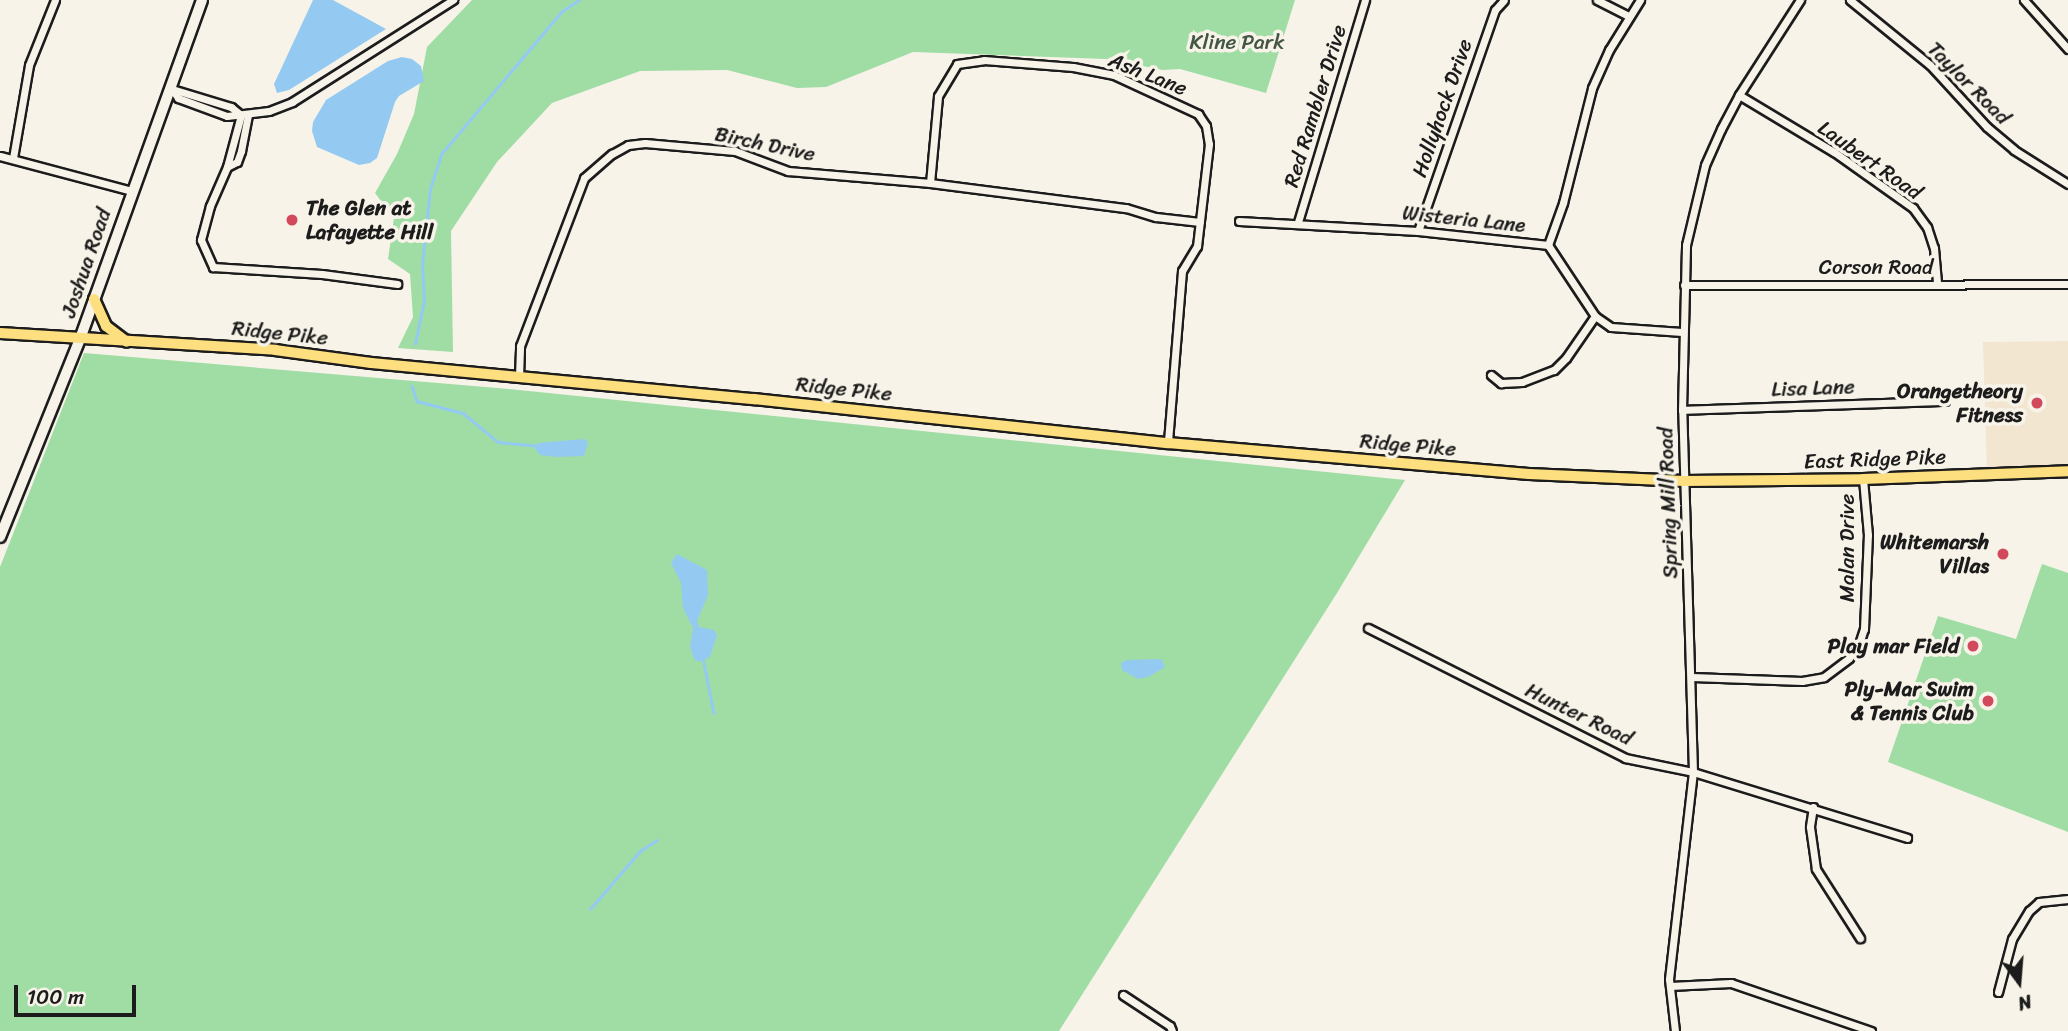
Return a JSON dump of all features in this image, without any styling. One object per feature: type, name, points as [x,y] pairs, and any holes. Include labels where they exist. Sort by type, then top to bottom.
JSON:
[{"type":"main road","name":"Joshua Road","points":[[0,537],[80,339],[202,0]]},
{"type":"main road","points":[[94,299],[106,326],[127,342]]},
{"type":"main road","name":"Ridge Pike","points":[[0,333],[275,350],[1168,443],[1518,473],[1684,481]]},
{"type":"main road","name":"East Ridge Pike","points":[[1684,481],[1863,480],[2068,471]]},
{"type":"street","points":[[13,158],[29,65],[55,0]]},
{"type":"street","points":[[172,89],[178,98],[227,116],[245,115],[292,102],[453,0]]},
{"type":"street","name":"Red Rambler Drive","points":[[1298,222],[1365,0]]},
{"type":"street","name":"Hollyhock Drive","points":[[1418,231],[1495,10],[1504,0]]},
{"type":"street","points":[[1597,0],[1629,16]]},
{"type":"street","name":"Wisteria Lane","points":[[1240,221],[1298,222],[1418,231],[1548,245],[1563,203],[1592,88],[1640,0]]},
{"type":"street","name":"Spring Mill Road","points":[[1675,1031],[1670,986],[1672,940],[1693,772],[1682,410],[1686,245],[1705,165],[1739,95],[1800,0]]},
{"type":"street","name":"Taylor Road","points":[[1850,0],[1930,65],[1987,127],[2014,150],[2068,184]]},
{"type":"street","points":[[2024,0],[2068,49]]},
{"type":"street","name":"Ash Lane","points":[[930,183],[938,96],[957,64],[984,60],[1073,67],[1114,75],[1198,114],[1206,126],[1209,144],[1196,246],[1182,271],[1168,443]]},
{"type":"street","name":"Laubert Road","points":[[1739,95],[1834,152],[1913,208],[1927,227],[1934,248],[1937,285]]},
{"type":"street","points":[[245,115],[210,206],[201,240],[213,267],[298,275],[322,274],[397,284]]},
{"type":"street","points":[[227,167],[237,162],[242,146],[245,115]]},
{"type":"street","name":"Birch Drive","points":[[519,377],[520,346],[584,178],[612,153],[628,145],[645,143],[735,151],[788,171],[930,183],[1125,208],[1156,216],[1200,222]]},
{"type":"street","points":[[233,145],[242,146]]},
{"type":"street","points":[[0,156],[132,191]]},
{"type":"street","points":[[1548,245],[1595,316],[1611,327],[1682,332]]},
{"type":"street","name":"Corson Road","points":[[1684,285],[2068,284]]},
{"type":"street","points":[[1491,375],[1502,383],[1522,383],[1554,370],[1566,358],[1595,316]]},
{"type":"street","name":"Lisa Lane","points":[[1682,410],[1945,401]]},
{"type":"street","name":"Malan Drive","points":[[1692,677],[1802,681],[1824,677],[1849,658],[1859,644],[1864,629],[1867,535],[1863,480]]},
{"type":"street","name":"Hunter Road","points":[[1368,628],[1625,758],[1693,772],[1907,838]]},
{"type":"street","points":[[1813,807],[1810,827],[1816,869],[1860,938]]},
{"type":"street","points":[[1998,992],[2012,939],[2029,911],[2039,902],[2068,899]]},
{"type":"street","points":[[1670,986],[1731,983],[1871,1031]]},
{"type":"street","points":[[1123,995],[1170,1026],[1172,1031]]},
{"type":"shaded area","points":[[2068,341],[2068,471],[1987,474],[1983,342]]},
{"type":"green space","name":"Kline Park","points":[[472,0],[1295,0],[1266,93],[1180,69],[1163,70],[1106,59],[913,52],[826,87],[797,88],[727,70],[640,71],[552,103],[497,162],[451,231],[453,352],[398,348],[413,317],[410,274],[388,259],[394,218],[375,193],[397,154],[414,114],[427,47]]},
{"type":"green space","points":[[84,353],[509,389],[1405,480],[1337,593],[1059,1031],[0,1031],[0,567]]},
{"type":"green space","name":"Ply-Mar Swim & Tennis Club","points":[[2042,564],[2068,573],[2068,832],[1888,762],[1938,616],[2016,639]]},
{"type":"water","points":[[313,0],[333,0],[386,29],[289,90],[277,93],[274,84]]},
{"type":"water","points":[[402,57],[412,59],[421,66],[424,81],[399,96],[395,102],[377,158],[370,163],[359,165],[317,147],[312,131],[313,122],[326,100],[388,61]]},
{"type":"water","points":[[584,439],[588,442],[584,456],[540,455],[535,449],[538,443]]},
{"type":"water","points":[[677,554],[707,570],[708,595],[697,621],[699,627],[714,630],[717,635],[710,657],[699,662],[694,659],[690,647],[693,628],[683,608],[681,583],[671,563]]},
{"type":"water","points":[[1161,659],[1165,667],[1148,677],[1138,679],[1122,670],[1121,663],[1127,660]]},
{"type":"waterway","points":[[415,344],[424,301],[422,265],[430,189],[442,153],[561,12],[579,0]]},
{"type":"waterway","points":[[412,386],[417,401],[463,413],[498,442],[540,446]]},
{"type":"waterway","points":[[703,658],[714,713]]},
{"type":"waterway","points":[[590,909],[640,851],[657,840]]},
{"type":"place","name":"The Glen at Lafayette Hill","points":[[292,220]]},
{"type":"place","name":"Orangetheory Fitness","points":[[2037,403]]},
{"type":"place","name":"Whitemarsh Villas","points":[[2003,554]]},
{"type":"place","name":"Play mar Field","points":[[1973,646]]},
{"type":"place","name":"Ply-Mar Swim & Tennis Club","points":[[1988,701]]}]
